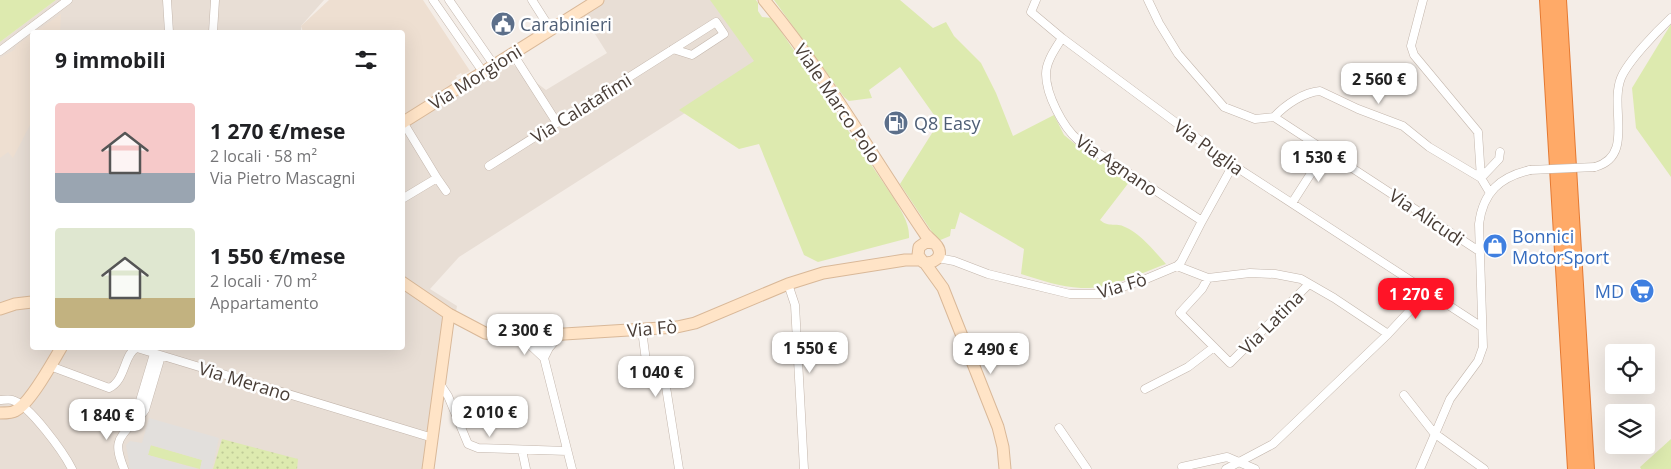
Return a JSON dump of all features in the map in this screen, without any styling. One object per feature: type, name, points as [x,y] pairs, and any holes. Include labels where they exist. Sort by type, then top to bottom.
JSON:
[{"type":"highway","points":[[1547,0],[1575,469]]},
{"type":"highway","points":[[1553,0],[1581,469]]},
{"type":"highway","points":[[1559,0],[1587,469]]},
{"type":"street","points":[[0,51],[68,0]]},
{"type":"street","points":[[167,0],[169,30]]},
{"type":"street","points":[[213,30],[215,0]]},
{"type":"street","points":[[433,0],[483,72]]},
{"type":"street","points":[[449,0],[494,65]]},
{"type":"street","points":[[532,0],[551,30]]},
{"type":"street","name":"Via Morgioni","points":[[405,121],[598,0]]},
{"type":"street","name":"Viale Marco Polo","points":[[764,0],[790,32],[937,251]]},
{"type":"street","name":"Via Puglia","points":[[1036,0],[1031,12],[1062,38],[1233,165],[1482,327]]},
{"type":"street","points":[[1148,0],[1158,23],[1178,54],[1224,107],[1255,119],[1274,117],[1286,105],[1320,91],[1358,109],[1402,126],[1429,147],[1482,178]]},
{"type":"street","points":[[1423,0],[1411,46],[1414,55],[1478,132],[1482,178],[1490,192]]},
{"type":"street","points":[[1420,469],[1450,399],[1478,361],[1483,347],[1479,251],[1481,212],[1490,192],[1504,180],[1530,170],[1595,167],[1609,161],[1617,148],[1618,140],[1616,97],[1618,86],[1626,69],[1671,18]]},
{"type":"street","name":"Via Calatafimi","points":[[489,166],[558,123],[673,49],[716,22],[724,34],[692,55],[673,49]]},
{"type":"street","name":"Via Agnano","points":[[1062,38],[1049,63],[1046,74],[1050,92],[1063,124],[1078,140],[1202,221]]},
{"type":"street","points":[[475,61],[486,54]]},
{"type":"street","points":[[513,54],[558,123]]},
{"type":"street","name":"Via Alicudi","points":[[1274,117],[1479,251]]},
{"type":"street","points":[[405,125],[446,191]]},
{"type":"street","points":[[1292,203],[1326,150]]},
{"type":"street","points":[[1482,178],[1499,159],[1500,152]]},
{"type":"street","points":[[1233,165],[1181,262],[1177,266],[1208,278],[1250,273],[1276,274],[1301,279],[1334,298],[1388,334]]},
{"type":"street","points":[[405,198],[438,178]]},
{"type":"street","points":[[908,209],[920,256],[942,288],[998,427],[1003,447],[1005,469]]},
{"type":"street","points":[[920,256],[926,242],[937,251],[942,288]]},
{"type":"street","points":[[920,256],[931,263],[937,251]]},
{"type":"street","name":"Via Fò","points":[[937,251],[954,261],[988,274],[1070,294],[1102,294],[1177,266]]},
{"type":"street","name":"Via Fò","points":[[405,284],[448,314],[485,333],[516,337],[538,334],[677,327],[695,323],[788,284],[823,273],[920,256]]},
{"type":"street","name":"Via Latina","points":[[1208,278],[1202,289],[1180,313],[1230,363],[1309,284]]},
{"type":"street","points":[[788,284],[795,305],[804,469]]},
{"type":"street","points":[[1226,469],[1239,466],[1273,444],[1388,334],[1428,291]]},
{"type":"street","points":[[0,308],[30,302]]},
{"type":"street","points":[[428,469],[448,314]]},
{"type":"street","points":[[642,330],[646,361],[666,387],[679,469]]},
{"type":"street","points":[[544,358],[561,333]]},
{"type":"street","points":[[538,334],[572,469]]},
{"type":"street","points":[[516,337],[528,344],[544,358]]},
{"type":"street","points":[[1145,389],[1188,367],[1214,347]]},
{"type":"street","points":[[0,413],[14,412],[22,406],[38,386],[60,350]]},
{"type":"street","name":"Via Merano","points":[[50,366],[109,388],[118,382],[134,350]]},
{"type":"street","name":"Via Merano","points":[[143,350],[433,438]]},
{"type":"street","points":[[124,469],[117,445],[123,434],[134,422],[157,355]]},
{"type":"street","points":[[440,384],[448,396],[468,444],[478,448],[567,451]]},
{"type":"street","points":[[1404,395],[1434,433],[1484,469]]},
{"type":"street","points":[[0,400],[12,400],[22,406],[50,435],[72,469]]},
{"type":"street","points":[[1059,428],[1087,469]]},
{"type":"street","points":[[522,450],[526,469]]},
{"type":"street","points":[[1174,469],[1227,457],[1239,466],[1255,469]]},
{"type":"shaded area","points":[[56,0],[324,0],[301,26],[301,30],[30,30],[30,350],[405,350],[405,125],[508,61],[546,90],[607,53],[583,15],[595,0],[720,0],[765,62],[459,257],[430,289],[457,306],[428,469],[0,469],[0,42]]},
{"type":"shaded area","points":[[329,0],[423,0],[470,71],[456,76],[454,85],[405,114],[405,30],[302,30],[301,26]]},
{"type":"shaded area","points":[[61,14],[60,30],[38,30]]},
{"type":"shaded area","points":[[30,35],[30,125],[13,158],[8,152],[0,158],[0,58],[14,50],[17,45]]},
{"type":"shaded area","points":[[149,418],[219,438],[212,469],[200,469],[202,460],[151,445],[148,455],[197,469],[129,468],[126,445],[130,441],[142,443]]},
{"type":"green space","points":[[0,0],[56,0],[0,42]]},
{"type":"green space","points":[[710,0],[756,0],[758,11],[762,17],[772,18],[893,197],[906,222],[909,238],[818,262],[804,255],[759,144],[739,149],[679,110],[754,61]]},
{"type":"green space","points":[[774,0],[900,0],[933,28],[946,22],[954,36],[981,63],[996,93],[1013,136],[1054,115],[1064,135],[1130,181],[1100,220],[1106,224],[1122,226],[1136,233],[1166,264],[1114,283],[1092,288],[1081,288],[1051,283],[1021,274],[1024,249],[960,212],[955,229],[951,229],[950,236],[938,241],[900,184],[939,122],[900,67],[869,90],[872,98],[849,101],[844,97]]},
{"type":"green space","points":[[1671,24],[1671,177],[1636,128],[1632,88]]},
{"type":"green space","points":[[222,439],[298,459],[297,469],[213,469]]},
{"type":"green space","points":[[1671,439],[1671,469],[1641,469],[1640,467]]},
{"type":"green space","points":[[150,445],[202,460],[200,469],[148,455]]},
{"type":"place","name":"Carabinieri","points":[[503,24]]},
{"type":"place","name":"Q8 Easy","points":[[896,123]]},
{"type":"place","name":"Bonnici MotorSport","points":[[1495,246]]},
{"type":"place","name":"MD","points":[[1642,291]]}]
